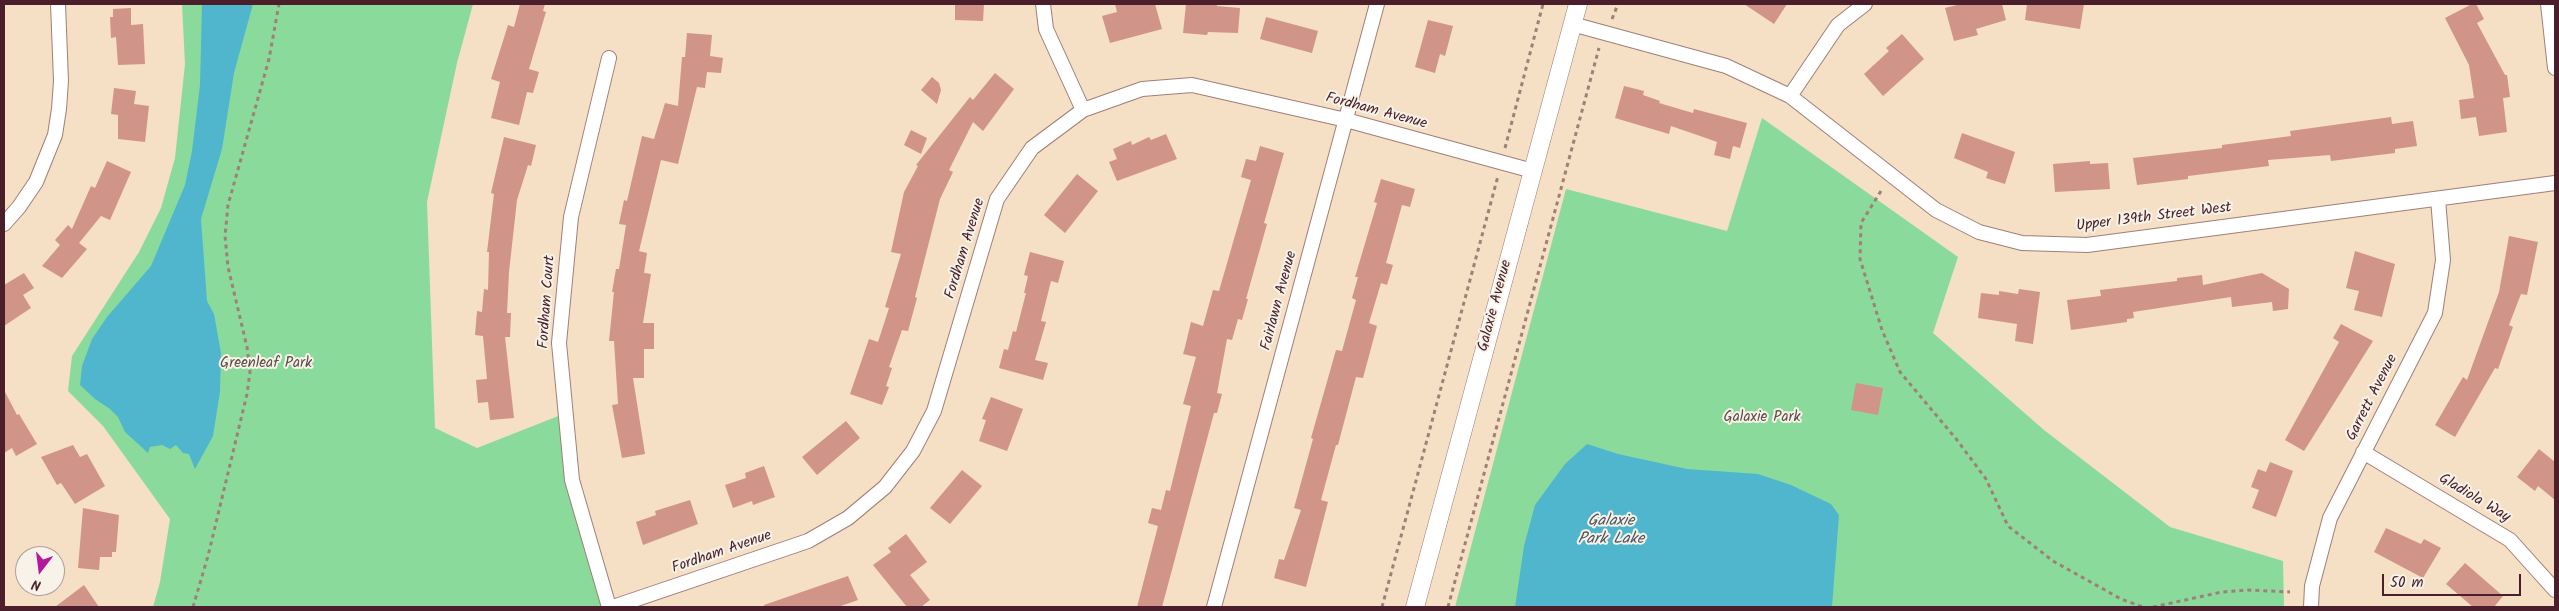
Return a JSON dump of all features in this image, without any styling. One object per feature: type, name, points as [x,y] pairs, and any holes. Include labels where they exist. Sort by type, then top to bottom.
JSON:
[{"type":"street","points":[[4,224],[19,207],[36,182],[55,135],[61,81],[58,4]]},
{"type":"street","points":[[1044,4],[1046,29],[1083,110]]},
{"type":"street","name":"Fairlawn Avenue","points":[[1214,607],[1377,4]]},
{"type":"street","name":"Galaxie Avenue","points":[[1415,607],[1578,4]]},
{"type":"street","points":[[1790,96],[1838,26],[1865,4]]},
{"type":"street","points":[[2548,4],[2555,68]]},
{"type":"street","name":"Upper 139th Street West","points":[[1572,24],[1726,66],[1790,96],[1936,210],[1979,232],[2022,243],[2087,245],[2555,184]]},
{"type":"street","name":"Fordham Court","points":[[608,58],[571,217],[559,343],[572,480],[609,607]]},
{"type":"street","name":"Fordham Avenue","points":[[613,607],[808,541],[848,518],[885,487],[913,451],[934,411],[997,199],[1032,148],[1083,110],[1142,89],[1192,85],[1346,120],[1533,171]]},
{"type":"street","name":"Garrett Avenue","points":[[2311,607],[2312,586],[2330,518],[2434,313],[2443,260],[2438,199]]},
{"type":"street","name":"Gladiola Way","points":[[2363,452],[2510,540],[2555,590]]},
{"type":"path","points":[[192,607],[208,556],[245,411],[250,372],[247,347],[228,267],[224,236],[228,204],[267,68],[279,4]]},
{"type":"path","points":[[1382,607],[1544,4]]},
{"type":"path","points":[[1448,607],[1598,52],[1618,4]]},
{"type":"path","points":[[1881,191],[1861,223],[1860,259],[1882,330],[1900,372],[1958,440],[1986,479],[2008,526],[2053,562],[2121,599],[2142,607]]},
{"type":"path","points":[[2153,607],[2222,592],[2248,590],[2290,592]]},
{"type":"green space","name":"Greenleaf Park","points":[[182,4],[473,4],[457,63],[427,202],[435,428],[477,448],[566,413],[572,480],[609,607],[153,607],[160,582],[170,519],[103,426],[68,391],[72,356],[139,252],[161,208],[175,158],[185,64]]},
{"type":"green space","name":"Galaxie Park","points":[[1762,118],[1958,257],[1933,333],[2044,430],[2170,527],[2283,561],[2284,607],[1455,607],[1566,189],[1727,231]]},
{"type":"water","points":[[202,4],[253,4],[234,73],[222,149],[201,219],[207,301],[214,314],[221,353],[220,392],[213,436],[195,469],[189,454],[183,453],[176,445],[170,449],[162,445],[150,447],[148,453],[125,432],[118,417],[110,409],[95,399],[80,385],[82,366],[92,339],[107,317],[151,266],[185,185],[192,151],[200,85]]},
{"type":"water","name":"Galaxie Park Lake","points":[[1587,444],[1618,454],[1687,469],[1758,474],[1791,485],[1831,504],[1839,515],[1832,607],[1515,607],[1524,546],[1535,505],[1565,464]]},
{"type":"building","points":[[520,4],[545,4],[543,11],[546,12],[529,69],[539,72],[533,93],[527,92],[519,125],[491,118],[500,82],[491,79],[508,25],[514,27]]},
{"type":"building","points":[[955,4],[984,4],[983,21],[955,20]]},
{"type":"building","points":[[1115,4],[1155,4],[1162,29],[1110,43],[1102,16],[1117,12]]},
{"type":"building","points":[[1186,4],[1217,4],[1217,6],[1240,8],[1238,33],[1208,32],[1207,35],[1183,33]]},
{"type":"building","points":[[1744,4],[1787,4],[1774,24]]},
{"type":"building","points":[[1961,4],[2002,4],[2006,20],[1976,29],[1978,35],[1954,41],[1945,8]]},
{"type":"building","points":[[2027,4],[2084,4],[2080,29],[2025,20]]},
{"type":"building","points":[[2472,4],[2476,4],[2484,19],[2477,23],[2505,75],[2507,75],[2510,97],[2503,98],[2507,132],[2479,136],[2476,117],[2461,119],[2459,100],[2474,98],[2469,65],[2445,18]]},
{"type":"building","points":[[131,8],[131,25],[143,24],[145,64],[118,65],[116,37],[111,38],[110,17],[113,17],[113,9]]},
{"type":"building","points":[[1266,17],[1318,31],[1312,53],[1260,39]]},
{"type":"building","points":[[1428,20],[1453,26],[1445,56],[1440,54],[1435,73],[1415,67]]},
{"type":"building","points":[[687,33],[712,35],[710,56],[723,58],[721,73],[707,72],[705,88],[697,87],[678,164],[661,160],[639,251],[647,253],[644,273],[651,274],[643,323],[654,323],[654,349],[644,349],[644,378],[633,378],[645,454],[622,458],[612,405],[618,404],[614,341],[609,341],[614,292],[612,292],[616,269],[619,269],[626,225],[619,224],[624,200],[627,201],[642,136],[654,139],[665,103],[678,106],[682,57],[685,57]]},
{"type":"building","points":[[1902,34],[1924,59],[1883,96],[1864,74],[1889,51],[1886,48]]},
{"type":"building","points":[[995,73],[1014,89],[983,131],[973,122],[949,170],[953,172],[940,199],[908,331],[902,330],[889,367],[892,368],[886,386],[889,387],[882,405],[850,394],[869,339],[878,342],[889,308],[885,307],[901,254],[891,252],[904,192],[918,166],[916,165],[970,97],[973,100]]},
{"type":"building","points":[[932,77],[939,83],[941,90],[937,104],[921,90]]},
{"type":"building","points":[[1624,86],[1644,91],[1643,95],[1660,101],[1659,103],[1693,113],[1694,109],[1747,123],[1740,148],[1733,146],[1730,159],[1714,155],[1717,142],[1703,137],[1671,126],[1669,134],[1615,118]]},
{"type":"building","points":[[114,88],[136,91],[134,104],[149,106],[145,142],[118,139],[118,115],[111,114]]},
{"type":"building","points":[[2391,117],[2392,124],[2413,121],[2417,146],[2395,149],[2395,153],[2331,161],[2330,155],[2268,160],[2269,166],[2188,176],[2188,179],[2137,185],[2133,158],[2222,148],[2222,145],[2291,136],[2290,131]]},
{"type":"building","points":[[911,130],[927,138],[921,154],[904,145]]},
{"type":"building","points":[[1962,133],[2015,152],[2005,184],[1986,178],[1988,172],[1954,158]]},
{"type":"building","points":[[1166,134],[1177,159],[1117,181],[1109,162],[1117,159],[1113,149],[1131,141],[1132,145],[1149,137],[1151,140]]},
{"type":"building","points":[[504,137],[536,145],[531,166],[528,165],[517,200],[509,272],[507,313],[511,313],[510,337],[505,337],[514,418],[490,420],[488,402],[478,403],[476,380],[487,379],[483,336],[475,335],[477,311],[482,312],[484,289],[488,290],[489,252],[487,252],[494,194],[491,193]]},
{"type":"building","points":[[1260,146],[1284,153],[1264,223],[1267,224],[1246,299],[1248,299],[1242,320],[1238,319],[1232,340],[1227,339],[1217,393],[1222,394],[1217,413],[1214,413],[1162,607],[1137,607],[1158,526],[1148,523],[1152,508],[1161,510],[1166,490],[1170,491],[1191,406],[1183,404],[1196,357],[1183,354],[1191,322],[1203,326],[1213,290],[1219,291],[1251,180],[1241,177],[1246,159],[1256,161]]},
{"type":"building","points":[[107,161],[131,172],[110,220],[101,216],[79,243],[87,249],[62,278],[42,266],[60,245],[55,240],[68,225],[72,229],[91,186],[95,188]]},
{"type":"building","points":[[2090,161],[2090,164],[2108,163],[2110,189],[2055,192],[2053,164]]},
{"type":"building","points":[[1077,174],[1098,191],[1065,233],[1044,215]]},
{"type":"building","points":[[1381,179],[1415,189],[1410,207],[1402,205],[1386,263],[1393,265],[1387,285],[1381,283],[1369,323],[1377,326],[1363,378],[1356,377],[1321,500],[1328,502],[1306,587],[1274,578],[1279,559],[1284,560],[1301,510],[1294,508],[1313,439],[1311,438],[1336,350],[1342,351],[1356,300],[1352,298],[1358,277],[1355,277],[1377,203],[1374,202]]},
{"type":"building","points":[[2509,236],[2538,242],[2527,295],[2521,294],[2509,325],[2513,327],[2498,369],[2495,368],[2455,437],[2435,425],[2463,377],[2467,380],[2499,292]]},
{"type":"building","points":[[2355,251],[2395,264],[2382,317],[2354,310],[2359,291],[2346,288]]},
{"type":"building","points":[[1030,252],[1064,261],[1058,283],[1051,281],[1041,321],[1046,322],[1035,360],[1048,363],[1043,380],[999,368],[1004,349],[1008,350],[1013,331],[1016,332],[1026,293],[1024,293],[1028,276],[1024,275]]},
{"type":"building","points":[[24,273],[34,288],[23,295],[31,308],[4,326],[4,285]]},
{"type":"building","points":[[2262,273],[2289,289],[2288,309],[2273,311],[2272,302],[2232,307],[2231,297],[2133,312],[2134,318],[2127,319],[2127,322],[2071,330],[2067,300],[2101,296],[2100,290],[2177,281],[2177,278],[2202,275],[2203,285]]},
{"type":"building","points":[[2019,289],[2040,292],[2033,344],[2015,341],[2017,324],[1978,318],[1981,293],[1999,295],[1999,291],[2018,294]]},
{"type":"building","points":[[2341,324],[2373,341],[2304,451],[2285,440],[2339,342],[2333,338]]},
{"type":"building","points":[[1856,383],[1883,388],[1878,415],[1851,410]]},
{"type":"building","points":[[4,390],[17,415],[19,414],[37,444],[16,456],[12,448],[4,453]]},
{"type":"building","points":[[991,397],[1023,409],[1007,451],[979,441],[986,420],[982,419]]},
{"type":"building","points":[[846,421],[860,438],[817,475],[802,457]]},
{"type":"building","points":[[73,445],[80,457],[87,454],[105,486],[75,504],[61,483],[57,485],[41,457]]},
{"type":"building","points":[[2539,449],[2555,462],[2555,500],[2538,486],[2535,491],[2517,477]]},
{"type":"building","points":[[2270,462],[2293,471],[2276,517],[2252,508],[2259,490],[2251,487],[2258,469],[2266,472]]},
{"type":"building","points":[[764,466],[775,497],[753,505],[752,501],[733,508],[725,485],[746,478],[745,473]]},
{"type":"building","points":[[962,470],[982,486],[950,524],[930,508]]},
{"type":"building","points":[[690,500],[698,524],[643,545],[636,522],[656,515],[655,511]]},
{"type":"building","points":[[83,508],[119,515],[116,552],[112,552],[112,557],[100,557],[99,570],[78,568]]},
{"type":"building","points":[[2386,528],[2421,544],[2424,539],[2441,548],[2423,578],[2374,552]]},
{"type":"building","points":[[906,534],[927,562],[910,575],[930,600],[921,607],[907,607],[873,565],[891,552],[888,548]]},
{"type":"building","points":[[2465,563],[2503,596],[2494,607],[2473,607],[2446,584]]},
{"type":"building","points":[[848,576],[858,600],[838,607],[764,607],[764,605]]},
{"type":"building","points":[[84,585],[99,607],[55,607]]}]
